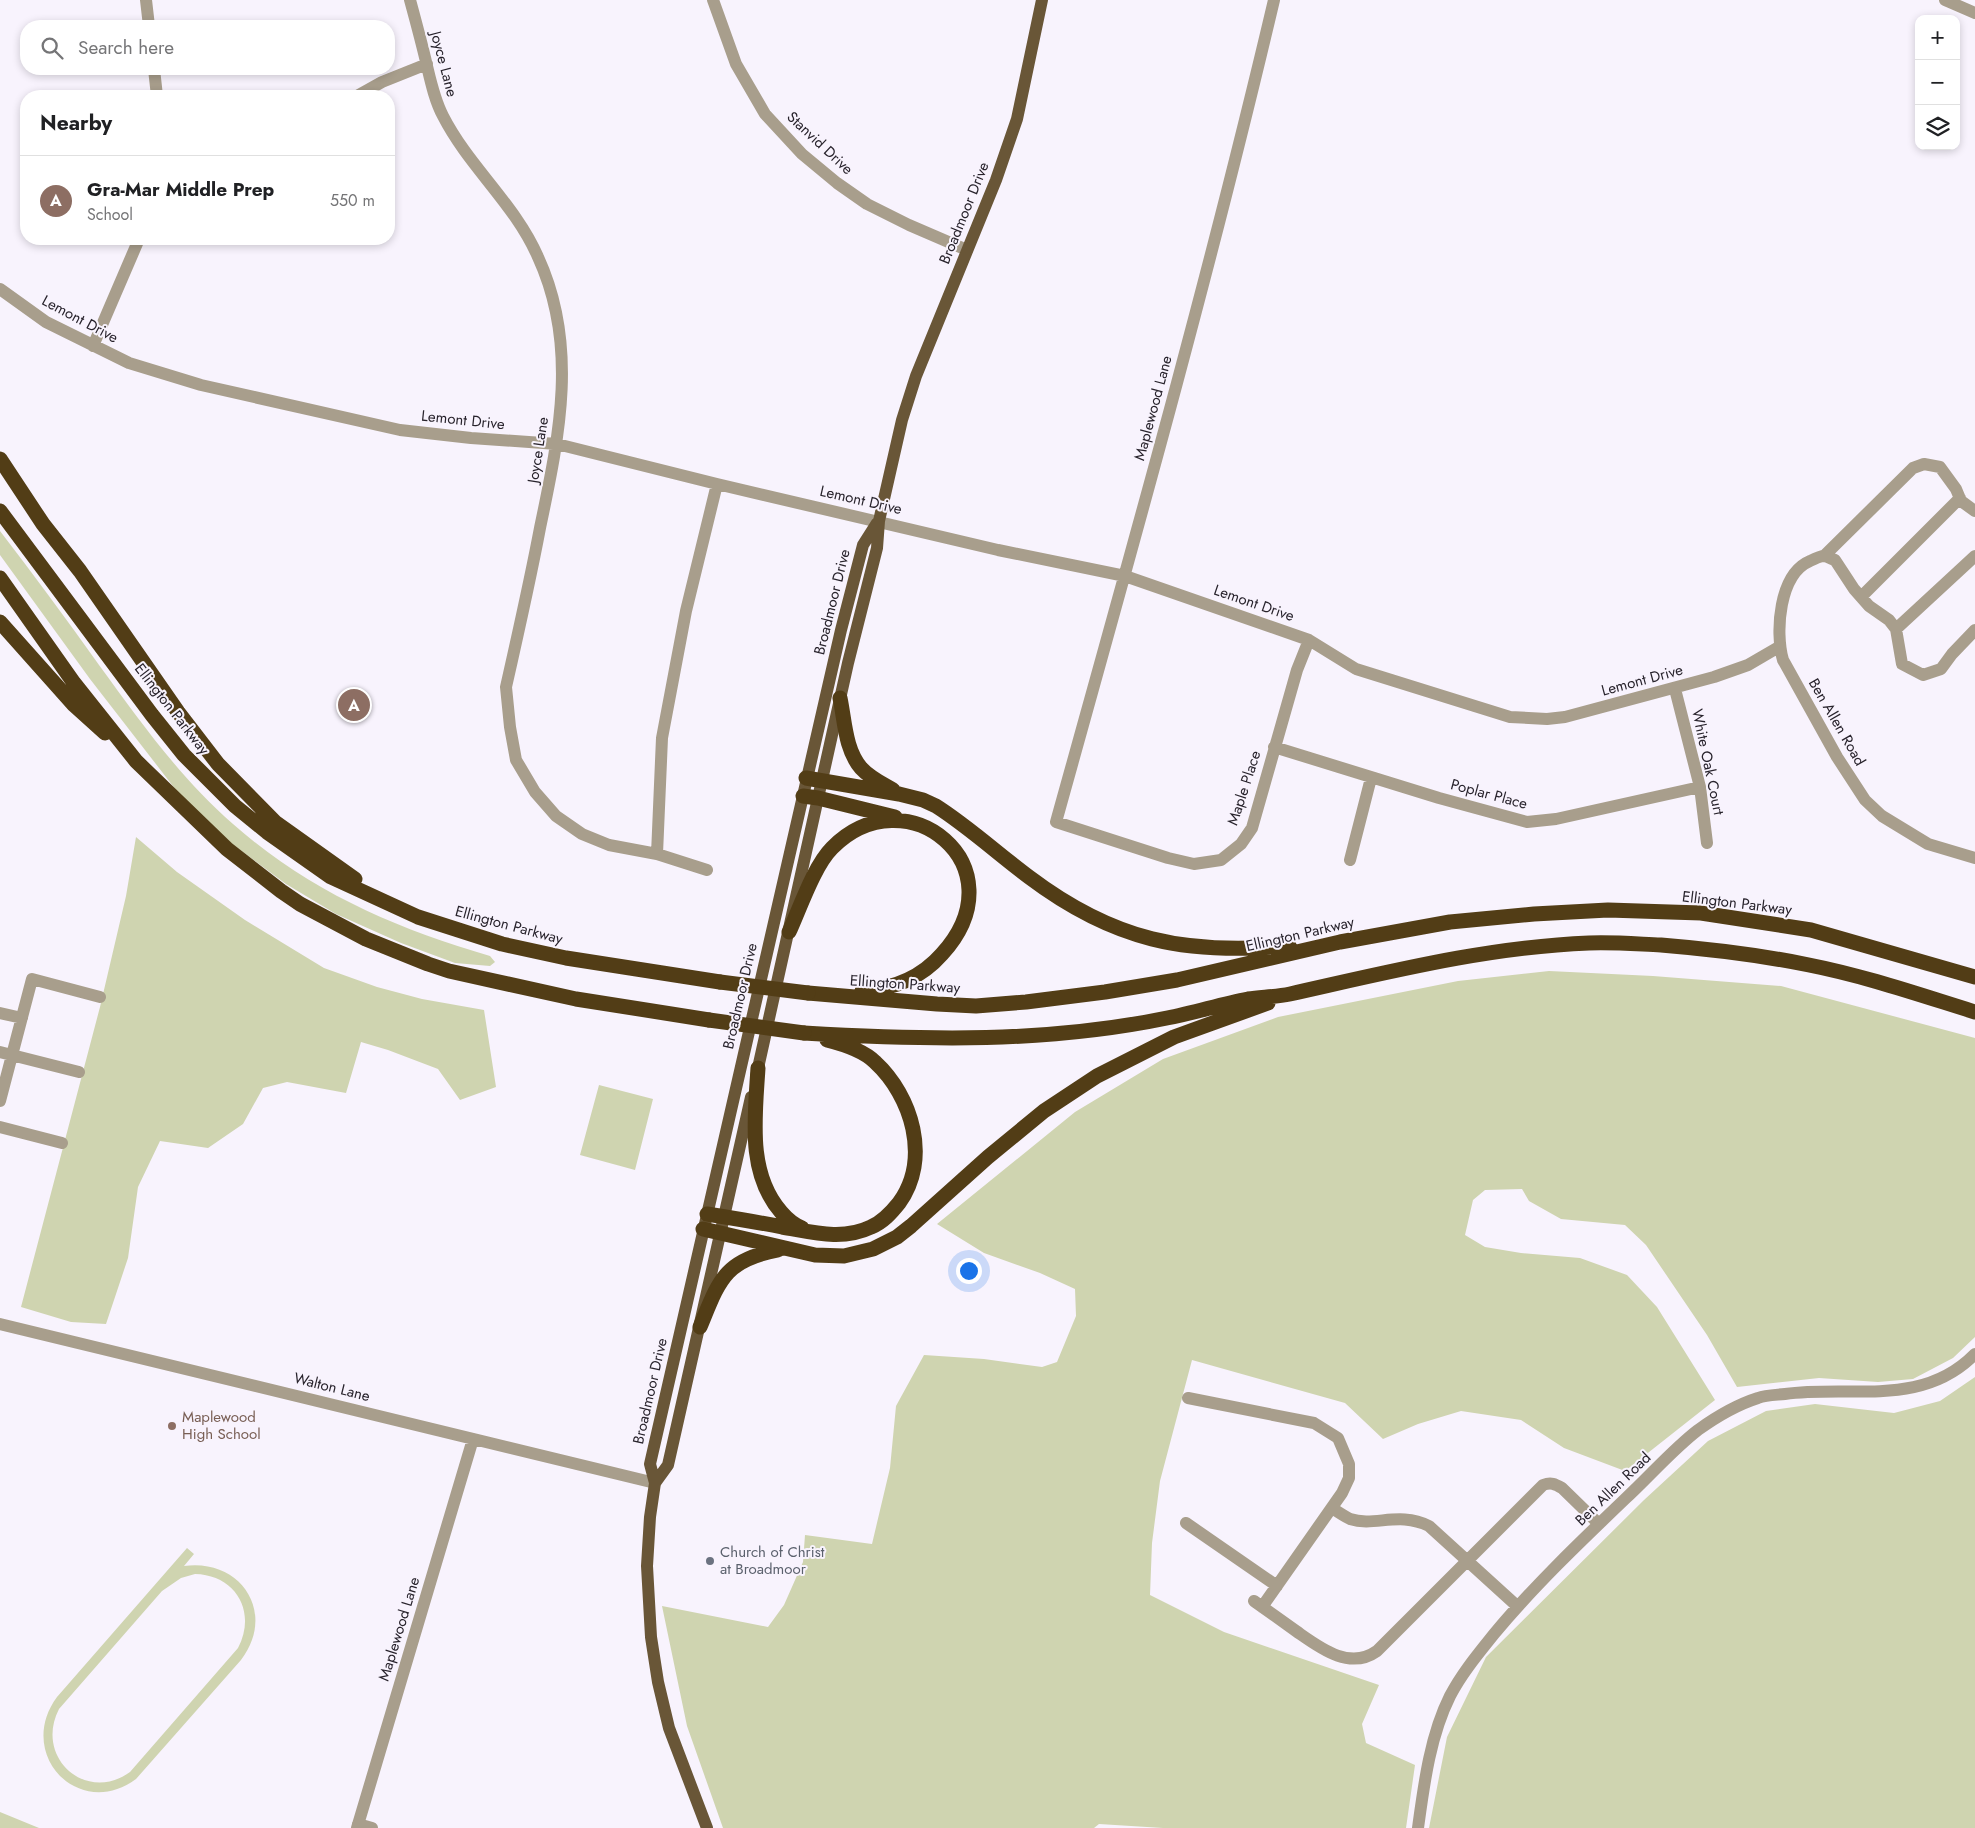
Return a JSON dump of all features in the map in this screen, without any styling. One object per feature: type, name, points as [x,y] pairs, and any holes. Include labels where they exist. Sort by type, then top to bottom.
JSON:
[{"type":"highway","points":[[0,459],[178,712],[218,764],[268,816],[340,870],[418,917]]},
{"type":"highway","name":"Ellington Parkway","points":[[0,511],[184,755],[208,780],[267,832],[331,877],[418,917],[502,944],[566,958],[720,982],[808,993],[976,1006],[1106,992],[1177,980],[1340,942],[1450,922],[1534,914],[1608,910],[1701,913],[1811,930],[1975,977]]},
{"type":"highway","points":[[0,578],[74,683],[136,761]]},
{"type":"highway","points":[[0,622],[74,705],[136,761],[204,828],[249,867],[300,904],[366,939],[428,964],[504,984],[576,999],[804,1033],[940,1039],[1033,1036],[1167,1018],[1248,999],[1285,995],[1414,965],[1569,944],[1626,943],[1704,948],[1812,965],[1975,1012]]},
{"type":"highway","points":[[840,698],[847,738],[856,762],[867,774],[899,794]]},
{"type":"highway","points":[[806,778],[899,794],[936,806],[1063,901],[1101,922],[1132,934],[1154,940],[1213,949],[1251,949],[1340,942]]},
{"type":"highway","points":[[802,796],[818,798],[927,828],[951,846],[960,858],[967,871],[970,887],[970,901],[961,927],[954,940],[926,970],[895,986],[879,990],[808,993]]},
{"type":"highway","points":[[788,932],[822,860],[840,841],[865,826],[888,820],[913,823]]},
{"type":"highway","points":[[703,1229],[815,1255],[844,1256],[873,1249],[911,1226],[1014,1134],[1044,1111],[1097,1076],[1174,1037],[1224,1017],[1261,1006],[1285,995]]},
{"type":"highway","points":[[707,1214],[821,1234],[846,1234],[871,1228],[882,1221],[901,1200],[912,1179],[914,1144],[912,1121],[894,1083],[874,1060],[844,1044],[804,1033]]},
{"type":"highway","points":[[758,1068],[756,1136],[758,1166],[761,1177],[774,1204],[796,1226],[808,1231]]},
{"type":"highway","points":[[700,1327],[718,1284],[726,1274],[748,1258],[784,1249]]},
{"type":"main road","name":"Broadmoor Drive","points":[[655,1483],[668,1465],[700,1327],[840,698],[876,548],[878,521],[891,460],[913,385],[996,180],[1017,118],[1042,0]]},
{"type":"main road","name":"Broadmoor Drive","points":[[707,1828],[669,1728],[658,1682],[651,1637],[647,1566],[650,1517],[655,1483],[650,1464],[806,778],[863,545],[878,521]]},
{"type":"street","points":[[146,0],[148,20]]},
{"type":"street","name":"Joyce Lane","points":[[410,0],[435,97],[443,116],[468,158],[516,216],[538,257],[554,302],[560,338],[562,375],[558,444],[506,687],[516,760],[540,798],[556,816],[582,834],[609,845],[657,854],[707,870]]},
{"type":"street","name":"Stanvid Drive","points":[[713,0],[736,64],[765,114],[802,154],[837,183],[867,204],[909,225],[967,250]]},
{"type":"street","name":"Maplewood Lane","points":[[1056,822],[1125,576],[1244,127],[1274,0]]},
{"type":"street","points":[[1945,0],[1975,13]]},
{"type":"street","points":[[368,90],[426,64]]},
{"type":"street","points":[[155,75],[156,90]]},
{"type":"street","points":[[93,346],[136,245]]},
{"type":"street","name":"Lemont Drive","points":[[0,289],[46,322],[93,346],[129,363],[201,385],[391,428],[471,438],[558,444],[717,484],[998,550],[1125,576],[1309,640],[1356,669],[1510,718],[1547,719],[1565,717],[1675,689],[1748,666],[1779,646]]},
{"type":"street","name":"Ben Allen Road","points":[[1960,498],[1956,489],[1940,467],[1924,464],[1913,468],[1824,556],[1806,562],[1790,578],[1781,605],[1779,646],[1783,660],[1838,757],[1865,800],[1882,816],[1928,844],[1975,858]]},
{"type":"street","points":[[657,854],[662,738],[686,611],[717,484]]},
{"type":"street","points":[[1861,597],[1960,498],[1975,511]]},
{"type":"street","points":[[1824,556],[1835,560],[1869,606],[1890,620],[1896,629],[1902,664],[1923,675],[1941,669],[1952,654],[1975,630]]},
{"type":"street","points":[[1896,629],[1975,556]]},
{"type":"street","name":"Maple Place","points":[[1056,822],[1168,858],[1194,864],[1221,860],[1241,844],[1252,828],[1297,670],[1309,640]]},
{"type":"street","name":"White Oak Court","points":[[1675,689],[1700,787],[1707,843]]},
{"type":"street","name":"Poplar Place","points":[[1274,747],[1371,778],[1527,822],[1556,819],[1700,787]]},
{"type":"street","points":[[1350,860],[1371,778]]},
{"type":"street","points":[[0,1101],[6,1053],[22,1018],[32,979],[100,997]]},
{"type":"street","points":[[0,1013],[22,1018]]},
{"type":"street","points":[[6,1053],[79,1072]]},
{"type":"street","points":[[0,1127],[62,1143]]},
{"type":"street","name":"Walton Lane","points":[[0,1324],[655,1483]]},
{"type":"street","name":"Ben Allen Road","points":[[1418,1828],[1433,1746],[1441,1717],[1451,1695],[1470,1664],[1517,1606],[1599,1524],[1697,1431],[1737,1406],[1759,1397],[1833,1390],[1898,1391],[1934,1383],[1963,1366],[1975,1354]]},
{"type":"street","points":[[1188,1398],[1314,1423],[1338,1438],[1349,1464],[1349,1478],[1332,1508],[1277,1586],[1258,1604],[1333,1654],[1352,1659],[1365,1657],[1377,1651],[1543,1485],[1549,1483],[1556,1484],[1562,1488],[1599,1524]]},
{"type":"street","name":"Maplewood Lane","points":[[357,1826],[473,1439]]},
{"type":"street","points":[[1332,1508],[1350,1518],[1361,1520],[1405,1518],[1418,1520],[1435,1530],[1517,1606]]},
{"type":"street","points":[[1186,1523],[1277,1586]]},
{"type":"street","points":[[357,1826],[372,1828]]},
{"type":"green space","points":[[0,531],[162,748],[195,788],[233,824],[292,869],[354,905],[420,933],[490,956],[495,962],[490,966],[455,963],[401,943],[336,914],[286,884],[231,843],[183,799],[90,679],[0,555]]},
{"type":"green space","points":[[136,837],[177,872],[245,920],[324,968],[377,987],[422,999],[484,1010],[496,1087],[460,1100],[438,1069],[361,1042],[346,1093],[287,1082],[263,1088],[243,1124],[208,1148],[160,1141],[138,1187],[128,1258],[106,1324],[71,1322],[21,1307],[100,1007],[126,896]]},
{"type":"green space","points":[[1549,971],[1653,976],[1781,986],[1975,1038],[1975,1337],[1953,1358],[1913,1379],[1878,1382],[1819,1378],[1737,1387],[1707,1335],[1646,1245],[1625,1225],[1561,1219],[1529,1201],[1522,1189],[1485,1190],[1473,1200],[1465,1235],[1485,1247],[1521,1253],[1580,1258],[1627,1275],[1657,1307],[1715,1400],[1625,1471],[1564,1448],[1521,1420],[1461,1411],[1418,1424],[1383,1439],[1345,1403],[1192,1360],[1160,1481],[1152,1543],[1150,1595],[1224,1632],[1379,1685],[1362,1724],[1366,1743],[1415,1765],[1406,1828],[1163,1828],[1099,1824],[1094,1828],[723,1828],[687,1726],[662,1606],[768,1627],[784,1605],[803,1562],[805,1535],[872,1544],[890,1468],[896,1406],[924,1355],[984,1359],[1042,1367],[1057,1362],[1076,1316],[1075,1289],[1040,1273],[984,1253],[937,1224],[1075,1112],[1163,1059],[1278,1017],[1458,981]]},
{"type":"green space","points":[[599,1085],[653,1099],[635,1170],[580,1155]]},
{"type":"green space","points":[[1975,1377],[1975,1828],[1429,1828],[1447,1737],[1486,1657],[1644,1500],[1708,1441],[1766,1411],[1815,1404],[1894,1413],[1940,1401]]},
{"type":"green space","points":[[187,1548],[194,1554],[184,1566],[204,1566],[222,1571],[237,1580],[247,1592],[254,1607],[255,1624],[251,1642],[241,1660],[136,1779],[115,1790],[94,1792],[75,1787],[59,1775],[49,1759],[44,1740],[46,1719],[57,1697]],"holes":[[[195,1574],[209,1576],[222,1581],[232,1588],[244,1609],[243,1635],[238,1648],[130,1772],[113,1780],[97,1782],[82,1779],[69,1770],[59,1758],[53,1744],[53,1727],[59,1709],[162,1591],[181,1578]]]},
{"type":"green space","points":[[0,1812],[39,1828],[0,1828]]},
{"type":"place","name":"Gra-Mar Middle Prep","points":[[354,705]]},
{"type":"place","name":"Maplewood High School","points":[[172,1426]]},
{"type":"place","name":"Church of Christ at Broadmoor","points":[[710,1561]]}]
